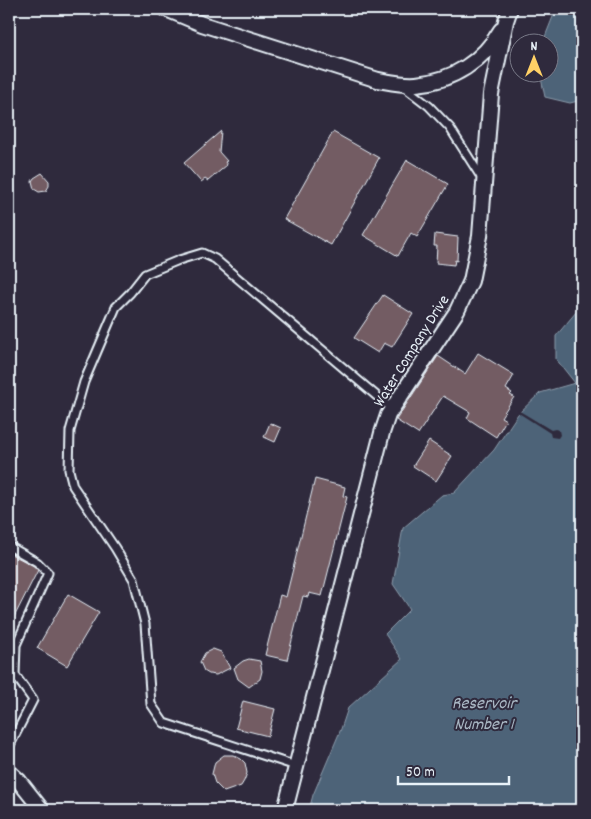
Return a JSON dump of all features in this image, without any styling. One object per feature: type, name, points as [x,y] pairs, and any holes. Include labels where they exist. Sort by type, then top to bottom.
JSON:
[{"type":"street","name":"Water Company Drive","points":[[166,9],[202,24],[378,80],[401,84],[430,82],[456,74],[486,52],[508,15]]},
{"type":"street","name":"Water Company Drive","points":[[285,810],[388,415],[457,312],[471,281],[480,236],[490,94],[508,15]]},
{"type":"street","points":[[9,772],[19,781],[42,810]]},
{"type":"lane","points":[[401,84],[430,106],[450,128],[484,182]]},
{"type":"lane","points":[[296,766],[164,723],[151,704],[145,624],[134,580],[73,486],[69,470],[70,431],[84,382],[116,307],[145,274],[202,253],[215,259],[392,409]]},
{"type":"lane","points":[[9,546],[37,562],[48,574],[16,645],[15,676],[33,700],[9,748]]},
{"type":"water","points":[[556,9],[582,9],[582,100],[570,103],[545,97],[542,82],[558,82],[558,32],[547,32]]},
{"type":"water","name":"Reservoir Number 1","points":[[582,305],[582,810],[309,810],[313,795],[348,708],[402,659],[385,634],[410,609],[393,584],[403,528],[442,495],[454,493],[494,450],[518,414],[540,393],[575,383],[556,359],[556,336]]},
{"type":"pier","points":[[518,410],[551,430],[559,430],[560,435],[558,438],[551,437],[550,433],[517,412]]},
{"type":"building","points":[[221,131],[219,152],[227,161],[225,162],[227,165],[208,181],[205,179],[201,182],[184,163]]},
{"type":"building","points":[[333,132],[379,158],[331,245],[284,219]]},
{"type":"building","points":[[407,160],[448,184],[417,237],[411,233],[398,256],[363,235]]},
{"type":"building","points":[[42,173],[49,181],[49,186],[46,191],[39,192],[34,189],[32,181]]},
{"type":"building","points":[[435,234],[458,237],[457,261],[455,260],[454,265],[436,263],[437,246],[434,246]]},
{"type":"building","points":[[383,295],[413,314],[392,347],[384,343],[378,353],[354,338]]},
{"type":"building","points":[[478,353],[514,375],[506,389],[514,397],[501,417],[506,420],[496,437],[467,418],[470,412],[443,396],[418,434],[396,420],[438,356],[465,374]]},
{"type":"building","points":[[270,423],[281,428],[275,442],[264,437]]},
{"type":"building","points":[[429,441],[452,456],[436,481],[413,466]]},
{"type":"building","points":[[315,479],[345,487],[343,496],[347,497],[322,596],[309,593],[308,597],[303,596],[287,660],[265,655],[280,595],[286,597]]},
{"type":"building","points":[[9,553],[38,570],[9,627]]},
{"type":"building","points":[[68,594],[99,612],[67,666],[37,648]]},
{"type":"building","points":[[213,649],[221,652],[230,668],[216,675],[204,671],[200,662],[205,653]]},
{"type":"building","points":[[249,659],[260,661],[262,671],[260,679],[249,687],[238,679],[234,668]]},
{"type":"building","points":[[243,701],[275,709],[268,736],[236,728]]},
{"type":"building","points":[[224,755],[233,755],[241,759],[245,763],[247,773],[241,786],[224,792],[215,783],[212,774],[215,762]]}]
